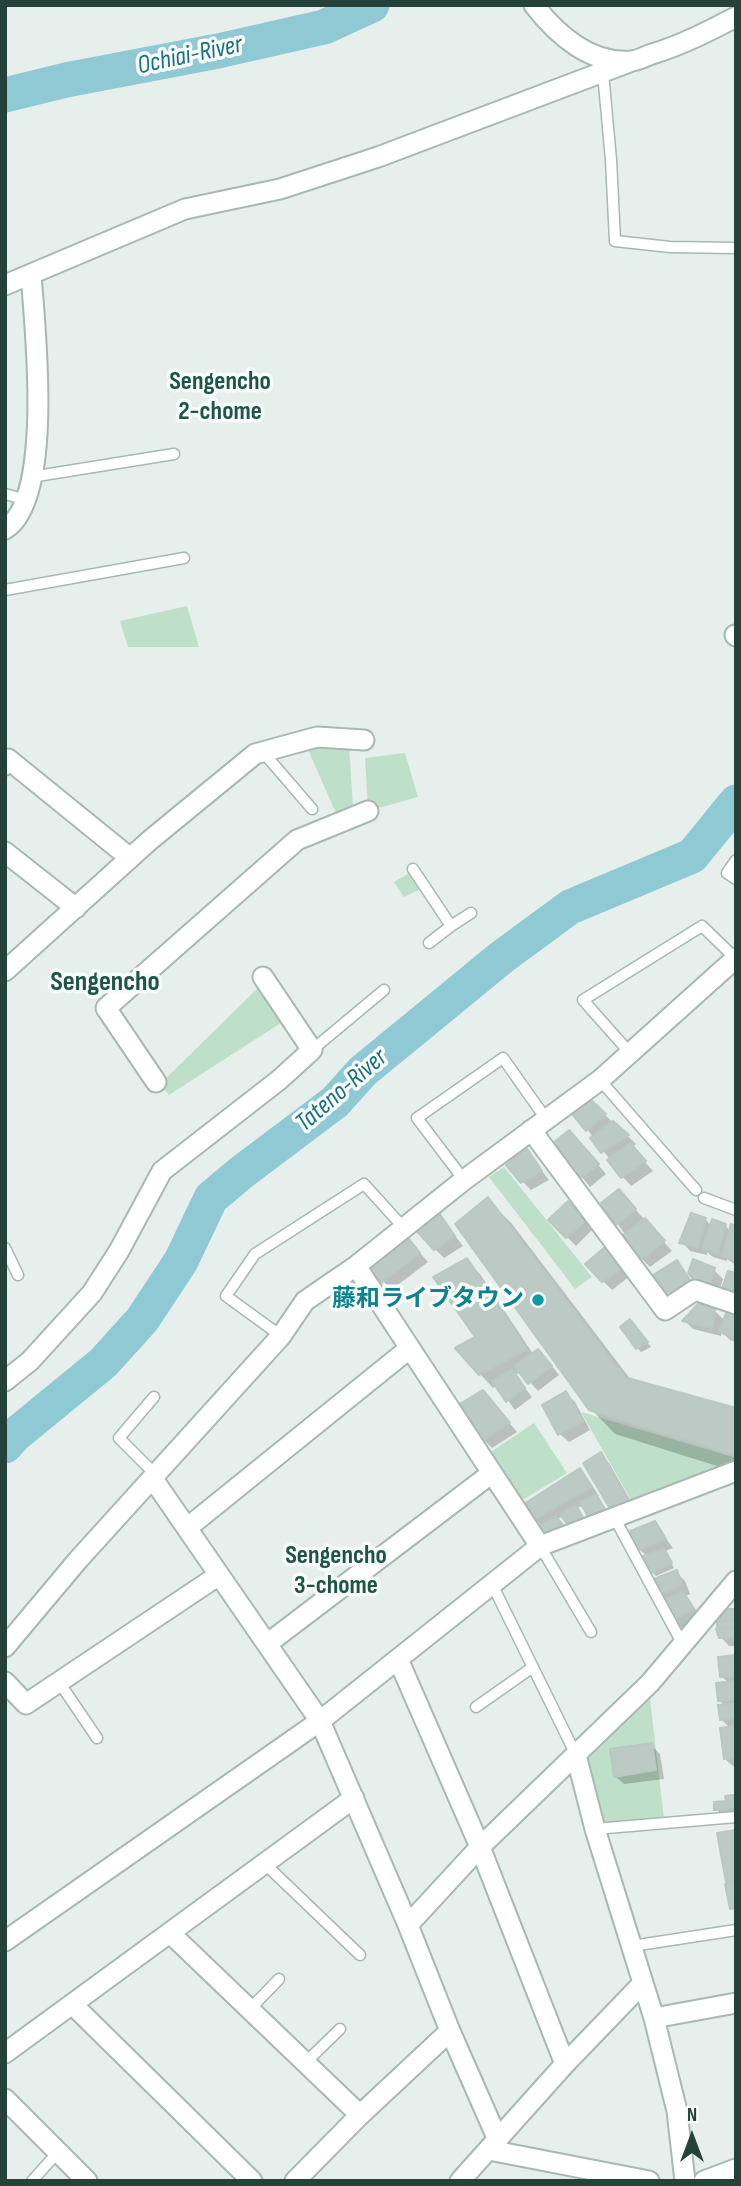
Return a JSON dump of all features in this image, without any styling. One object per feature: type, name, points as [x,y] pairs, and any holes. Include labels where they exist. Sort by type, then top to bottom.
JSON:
[{"type":"street","points":[[534,5],[558,34],[580,48],[602,59],[632,61]]},
{"type":"street","points":[[5,285],[185,209],[280,189],[378,157],[678,46],[736,17]]},
{"type":"street","points":[[5,529],[12,525],[27,500],[35,467],[39,390],[31,275]]},
{"type":"street","points":[[5,971],[130,858],[255,754],[317,737],[365,740]]},
{"type":"street","points":[[5,765],[8,759],[130,858]]},
{"type":"street","points":[[156,1082],[106,1009],[297,840],[368,811]]},
{"type":"street","points":[[5,852],[76,908]]},
{"type":"street","points":[[5,1647],[78,1560],[281,1336],[305,1301],[356,1266],[464,1180],[600,1080],[736,958]]},
{"type":"street","points":[[5,1381],[30,1361],[92,1293],[119,1251],[162,1171],[279,1080],[312,1050],[263,977]]},
{"type":"street","points":[[538,1125],[665,1310],[695,1290],[736,1304]]},
{"type":"street","points":[[356,1266],[540,1546]]},
{"type":"street","points":[[187,1528],[410,1348]]},
{"type":"street","points":[[5,1941],[320,1721],[540,1546],[736,1471]]},
{"type":"street","points":[[267,1644],[492,1473]]},
{"type":"street","points":[[154,1477],[320,1721],[408,1925],[494,2145]]},
{"type":"street","points":[[5,1682],[26,1704],[219,1575]]},
{"type":"street","points":[[408,1925],[480,1847],[650,1683],[736,1581]]},
{"type":"street","points":[[398,1659],[480,1847],[565,2064]]},
{"type":"street","points":[[576,1755],[595,1829],[654,2018],[677,2111],[685,2181]]},
{"type":"street","points":[[5,2053],[354,1798]]},
{"type":"street","points":[[170,1933],[360,2115]]},
{"type":"street","points":[[460,2181],[565,2064],[643,1983]]},
{"type":"street","points":[[654,2018],[736,2003]]},
{"type":"street","points":[[72,2004],[252,2181]]},
{"type":"street","points":[[295,2181],[360,2115],[450,2031]]},
{"type":"street","points":[[5,2099],[87,2181]]},
{"type":"street","points":[[494,2145],[649,2181]]},
{"type":"street","points":[[704,2181],[736,2169]]},
{"type":"lane","points":[[603,73],[615,241],[670,247],[736,248]]},
{"type":"lane","points":[[31,477],[174,454]]},
{"type":"lane","points":[[5,494],[27,500]]},
{"type":"lane","points":[[5,590],[184,558]]},
{"type":"lane","points":[[263,752],[312,809]]},
{"type":"lane","points":[[736,860],[727,873],[736,879]]},
{"type":"lane","points":[[413,869],[451,926]]},
{"type":"lane","points":[[429,943],[471,913]]},
{"type":"lane","points":[[631,1053],[583,1000],[702,926],[736,958]]},
{"type":"lane","points":[[312,1050],[384,990]]},
{"type":"lane","points":[[464,1180],[417,1118],[503,1058],[538,1125]]},
{"type":"lane","points":[[600,1080],[696,1190]]},
{"type":"lane","points":[[281,1336],[226,1296],[255,1254],[364,1184],[404,1228]]},
{"type":"lane","points":[[704,1198],[736,1210]]},
{"type":"lane","points":[[5,1248],[19,1275]]},
{"type":"lane","points":[[154,1397],[119,1438],[154,1477]]},
{"type":"lane","points":[[614,1517],[682,1643]]},
{"type":"lane","points":[[540,1546],[590,1632]]},
{"type":"lane","points":[[492,1584],[576,1755]]},
{"type":"lane","points":[[476,1707],[533,1667]]},
{"type":"lane","points":[[59,1682],[97,1738]]},
{"type":"lane","points":[[595,1829],[736,1817]]},
{"type":"lane","points":[[265,1864],[360,1955]]},
{"type":"lane","points":[[632,1946],[736,1930]]},
{"type":"lane","points":[[250,2009],[279,1979]]},
{"type":"lane","points":[[305,2063],[340,2029]]},
{"type":"lane","points":[[32,2181],[58,2152]]},
{"type":"green space","points":[[187,606],[199,647],[128,647],[120,621]]},
{"type":"green space","points":[[349,744],[353,807],[336,813],[306,745]]},
{"type":"green space","points":[[405,753],[418,797],[368,811],[365,758]]},
{"type":"green space","points":[[413,871],[423,888],[404,897],[394,882]]},
{"type":"green space","points":[[263,983],[287,1019],[169,1095],[160,1084]]},
{"type":"green space","points":[[504,1167],[592,1277],[575,1289],[489,1177]]},
{"type":"green space","points":[[581,1412],[736,1458],[736,1471],[636,1509]]},
{"type":"green space","points":[[534,1423],[567,1473],[516,1504],[485,1456]]},
{"type":"green space","points":[[649,1690],[664,1819],[598,1824],[584,1758]]},
{"type":"building","points":[[587,1096],[606,1114],[586,1131],[569,1110]]},
{"type":"building","points":[[613,1121],[629,1135],[601,1153],[590,1138]]},
{"type":"building","points":[[569,1130],[599,1164],[580,1179],[552,1144]]},
{"type":"building","points":[[630,1143],[646,1161],[621,1178],[607,1160]]},
{"type":"building","points":[[526,1147],[542,1171],[521,1183],[506,1165]]},
{"type":"building","points":[[619,1189],[636,1209],[616,1225],[601,1203]]},
{"type":"building","name":"藤和ライブタウン","points":[[488,1197],[624,1377],[736,1408],[736,1450],[733,1455],[589,1410],[455,1224]]},
{"type":"building","points":[[568,1201],[585,1221],[566,1238],[548,1220]]},
{"type":"building","points":[[437,1210],[455,1236],[434,1250],[415,1229]]},
{"type":"building","points":[[691,1213],[706,1218],[698,1247],[679,1243]]},
{"type":"building","points":[[645,1218],[665,1241],[641,1260],[622,1236]]},
{"type":"building","points":[[712,1219],[726,1224],[718,1253],[702,1249]]},
{"type":"building","points":[[731,1224],[736,1226],[736,1259],[722,1256]]},
{"type":"building","points":[[406,1235],[420,1253],[381,1283],[368,1265]]},
{"type":"building","points":[[605,1247],[623,1267],[602,1282],[585,1264]]},
{"type":"building","points":[[467,1258],[527,1349],[479,1375],[455,1348],[475,1337],[433,1277]]},
{"type":"building","points":[[693,1259],[715,1268],[709,1287],[694,1280],[688,1273]]},
{"type":"building","points":[[677,1260],[691,1282],[670,1298],[653,1275]]},
{"type":"building","points":[[728,1271],[736,1273],[736,1293],[722,1288]]},
{"type":"building","points":[[700,1302],[715,1309],[712,1328],[682,1321]]},
{"type":"building","points":[[726,1313],[736,1316],[736,1338],[719,1332]]},
{"type":"building","points":[[630,1319],[648,1342],[636,1349],[620,1327]]},
{"type":"building","points":[[538,1349],[552,1366],[528,1384],[514,1366]]},
{"type":"building","points":[[512,1369],[525,1388],[506,1402],[492,1381]]},
{"type":"building","points":[[483,1390],[510,1423],[482,1441],[458,1405]]},
{"type":"building","points":[[566,1391],[583,1421],[558,1435],[542,1405]]},
{"type":"building","points":[[601,1452],[631,1505],[612,1512],[583,1463]]},
{"type":"building","points":[[580,1468],[592,1487],[534,1520],[524,1504]]},
{"type":"building","points":[[596,1494],[606,1511],[589,1518],[580,1502]]},
{"type":"building","points":[[576,1505],[585,1521],[570,1528],[560,1514]]},
{"type":"building","points":[[556,1516],[567,1530],[543,1538],[537,1527]]},
{"type":"building","points":[[655,1521],[666,1539],[638,1550],[628,1532]]},
{"type":"building","points":[[664,1548],[672,1563],[651,1573],[643,1556]]},
{"type":"building","points":[[677,1570],[682,1585],[658,1596],[651,1580]]},
{"type":"building","points":[[683,1591],[694,1609],[672,1621],[662,1602]]},
{"type":"building","points":[[720,1609],[736,1609],[736,1619],[720,1620]]},
{"type":"building","points":[[717,1621],[736,1621],[736,1628],[717,1628]]},
{"type":"building","points":[[716,1629],[736,1629],[736,1637],[719,1638]]},
{"type":"building","points":[[736,1655],[736,1672],[733,1672],[733,1676],[720,1677],[718,1657]]},
{"type":"building","points":[[736,1681],[736,1699],[718,1701],[716,1683]]},
{"type":"building","points":[[736,1703],[736,1718],[720,1720],[718,1705]]},
{"type":"building","points":[[736,1726],[736,1758],[724,1759],[720,1728]]},
{"type":"building","points":[[652,1743],[656,1770],[614,1777],[610,1749]]},
{"type":"building","points":[[733,1795],[736,1798],[736,1807],[714,1810],[714,1802],[726,1801],[725,1796]]},
{"type":"building","points":[[736,1830],[736,1880],[726,1882],[717,1833]]},
{"type":"building","points":[[736,1882],[736,1908],[730,1909],[725,1884]]},
{"type":"waterway","name":"Ochiai-River","points":[[5,95],[324,27],[372,5]]},
{"type":"waterway","name":"Tateno-River","points":[[5,1446],[103,1363],[142,1320],[181,1261],[211,1198],[335,1102],[363,1071],[502,957],[570,907],[692,856],[736,802]]},
{"type":"place","name":"藤和ライブタウン","points":[[538,1300]]},
{"type":"district","name":"Sengencho 2-chome","points":[[220,397]]},
{"type":"district","name":"Sengencho","points":[[105,983]]},
{"type":"district","name":"Sengencho 3-chome","points":[[336,1571]]}]
